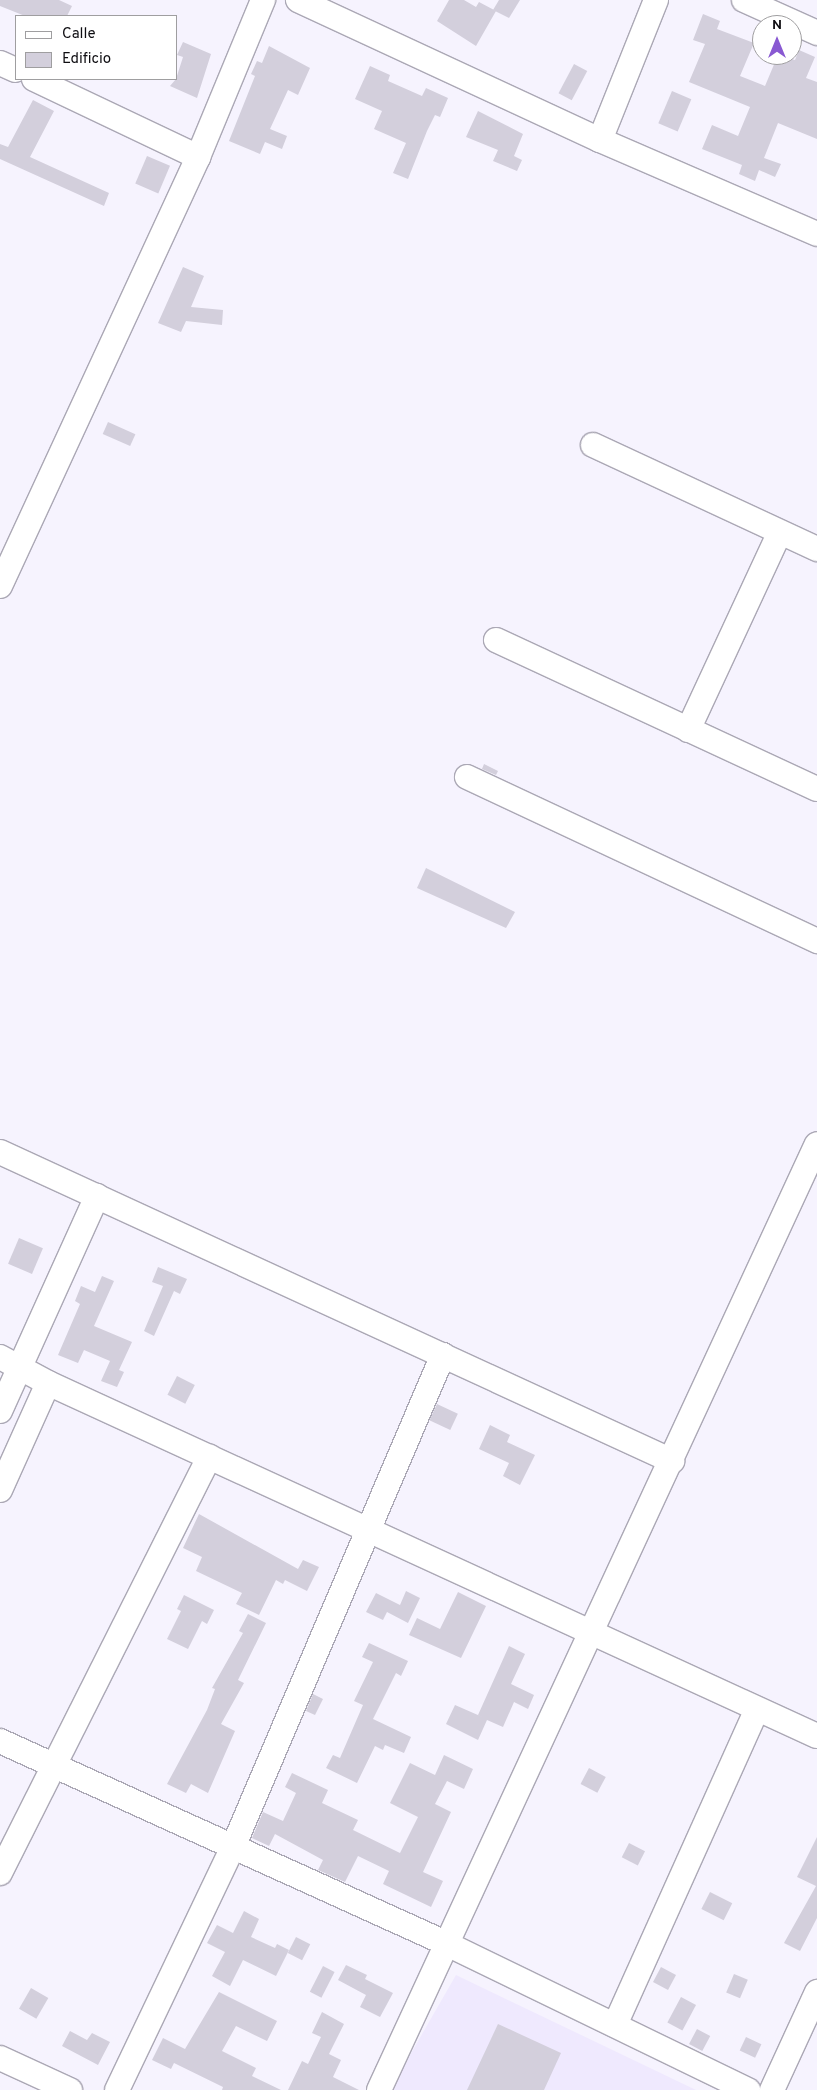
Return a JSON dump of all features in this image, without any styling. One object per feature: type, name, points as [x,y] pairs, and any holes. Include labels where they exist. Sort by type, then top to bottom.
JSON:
[{"type":"street","points":[[0,586],[198,157],[263,0]]},
{"type":"street","points":[[298,0],[600,140],[817,234]]},
{"type":"street","points":[[600,140],[656,0]]},
{"type":"street","points":[[744,0],[817,32]]},
{"type":"street","points":[[0,63],[15,70]]},
{"type":"street","points":[[36,80],[198,157]]},
{"type":"street","points":[[593,445],[817,549]]},
{"type":"street","points":[[688,730],[780,532]]},
{"type":"street","points":[[496,640],[817,789]]},
{"type":"street","points":[[467,777],[817,941]]},
{"type":"street","points":[[379,2090],[817,1144]]},
{"type":"street","points":[[0,1152],[672,1460]]},
{"type":"street","points":[[0,1411],[10,1361],[97,1196]]},
{"type":"street","points":[[117,2090],[233,1847],[443,1355]]},
{"type":"street","points":[[10,1361],[48,1382],[209,1457],[591,1634],[817,1736]]},
{"type":"street","points":[[0,1490],[48,1382]]},
{"type":"street","points":[[0,1873],[209,1457]]},
{"type":"street","points":[[615,2025],[757,1709]]},
{"type":"street","points":[[0,1741],[447,1944],[748,2090]]},
{"type":"street","points":[[772,2090],[817,1992]]},
{"type":"street","points":[[0,2058],[70,2090]]},
{"type":"shaded area","points":[[456,1975],[696,2090],[390,2090]]},
{"type":"building","points":[[0,0],[59,0],[72,6],[68,15],[22,15],[0,6]]},
{"type":"building","points":[[449,0],[464,0],[476,7],[479,2],[496,11],[476,46],[437,21]]},
{"type":"building","points":[[499,0],[520,0],[509,18],[493,10]]},
{"type":"building","points":[[703,14],[720,21],[717,29],[752,42],[752,48],[740,76],[765,86],[774,65],[802,65],[802,51],[815,57],[806,78],[817,82],[817,139],[778,123],[764,158],[781,164],[775,177],[759,170],[755,181],[739,174],[742,165],[702,149],[712,125],[738,136],[750,107],[689,82],[705,44],[693,40]]},
{"type":"building","points":[[183,42],[211,54],[197,98],[170,86],[175,80],[178,80],[178,73],[183,57],[178,55]]},
{"type":"building","points":[[269,46],[310,68],[298,95],[288,90],[270,129],[287,136],[282,149],[265,142],[260,154],[229,141],[255,76],[251,74],[257,61],[262,63]]},
{"type":"building","points":[[574,64],[587,71],[572,100],[559,93]]},
{"type":"building","points":[[370,66],[390,75],[388,81],[422,96],[426,88],[448,98],[440,117],[435,115],[427,131],[408,179],[393,173],[406,143],[374,129],[382,111],[355,99]]},
{"type":"building","points":[[672,91],[691,99],[678,131],[658,123]]},
{"type":"building","points":[[33,100],[54,111],[30,157],[109,193],[104,206],[0,159],[0,144],[8,147]]},
{"type":"building","points":[[478,111],[523,134],[514,156],[522,160],[517,171],[493,161],[498,150],[466,137]]},
{"type":"building","points":[[147,156],[170,166],[158,193],[135,184]]},
{"type":"building","points":[[183,267],[204,276],[191,307],[223,310],[222,325],[186,321],[181,332],[158,323]]},
{"type":"building","points":[[108,422],[135,434],[130,446],[103,434]]},
{"type":"building","points":[[484,764],[498,771],[496,775],[482,769]]},
{"type":"building","points":[[426,868],[515,912],[506,928],[417,888]]},
{"type":"building","points":[[19,1238],[43,1248],[32,1274],[8,1264]]},
{"type":"building","points":[[158,1267],[187,1279],[180,1294],[174,1291],[154,1336],[144,1331],[163,1286],[152,1282]]},
{"type":"building","points":[[102,1276],[114,1281],[94,1326],[132,1342],[119,1370],[124,1372],[117,1387],[101,1381],[110,1361],[84,1350],[78,1363],[58,1355],[80,1304],[75,1301],[81,1286],[95,1292]]},
{"type":"building","points":[[177,1376],[195,1385],[185,1404],[167,1395]]},
{"type":"building","points":[[437,1404],[458,1414],[450,1430],[429,1420]]},
{"type":"building","points":[[490,1425],[510,1435],[507,1442],[535,1455],[520,1485],[503,1476],[509,1463],[479,1449]]},
{"type":"building","points":[[199,1514],[298,1569],[303,1560],[319,1567],[307,1591],[285,1580],[283,1584],[276,1580],[259,1615],[236,1604],[242,1593],[196,1571],[202,1557],[183,1548]]},
{"type":"building","points":[[406,1591],[420,1598],[408,1623],[387,1612],[383,1620],[366,1612],[376,1593],[400,1605]]},
{"type":"building","points":[[458,1592],[486,1606],[461,1658],[409,1635],[417,1618],[440,1629]]},
{"type":"building","points":[[184,1595],[214,1610],[207,1624],[202,1621],[188,1649],[167,1639],[181,1611],[177,1609]]},
{"type":"building","points":[[248,1614],[266,1623],[238,1680],[244,1683],[221,1724],[235,1731],[208,1793],[191,1784],[186,1793],[167,1784],[207,1710],[215,1689],[212,1688],[243,1633],[239,1631]]},
{"type":"building","points":[[369,1643],[408,1661],[401,1676],[396,1673],[373,1719],[411,1737],[404,1753],[385,1745],[383,1750],[375,1746],[357,1783],[326,1768],[333,1755],[340,1758],[363,1705],[354,1701],[373,1662],[362,1657]]},
{"type":"building","points":[[509,1646],[525,1654],[511,1684],[534,1695],[528,1709],[514,1702],[503,1727],[487,1720],[478,1740],[446,1724],[455,1705],[487,1719],[478,1715]]},
{"type":"building","points":[[313,1694],[323,1699],[315,1715],[306,1711]]},
{"type":"building","points":[[444,1755],[473,1769],[464,1789],[447,1781],[435,1804],[451,1812],[423,1872],[443,1881],[431,1907],[383,1884],[389,1871],[358,1856],[345,1882],[318,1870],[323,1860],[275,1834],[269,1846],[252,1838],[263,1812],[283,1821],[296,1793],[285,1787],[292,1773],[328,1790],[322,1803],[358,1820],[353,1830],[400,1853],[418,1817],[390,1803],[410,1763],[435,1775]]},
{"type":"building","points":[[589,1768],[606,1777],[597,1793],[581,1784]]},
{"type":"building","points":[[817,1837],[817,1918],[800,1951],[784,1943],[816,1886],[797,1877]]},
{"type":"building","points":[[629,1843],[645,1851],[638,1865],[622,1857]]},
{"type":"building","points":[[710,1892],[732,1903],[724,1920],[701,1909]]},
{"type":"building","points":[[244,1911],[259,1919],[251,1937],[275,1948],[277,1944],[289,1950],[276,1976],[243,1960],[230,1986],[212,1976],[225,1952],[207,1943],[217,1925],[233,1933]]},
{"type":"building","points":[[296,1937],[310,1944],[302,1960],[288,1953]]},
{"type":"building","points":[[346,1965],[367,1975],[365,1979],[393,1993],[380,2017],[360,2007],[366,1995],[338,1980]]},
{"type":"building","points":[[323,1966],[335,1972],[321,1998],[310,1992]]},
{"type":"building","points":[[661,1967],[676,1975],[668,1990],[653,1982]]},
{"type":"building","points":[[734,1974],[748,1980],[740,1998],[726,1992]]},
{"type":"building","points":[[31,1988],[48,1998],[36,2019],[19,2009]]},
{"type":"building","points":[[219,1992],[277,2021],[267,2041],[236,2026],[222,2051],[256,2068],[252,2076],[281,2090],[222,2090],[223,2087],[174,2063],[171,2069],[152,2060],[163,2038],[185,2049]]},
{"type":"building","points":[[681,1997],[696,2005],[682,2031],[667,2023]]},
{"type":"building","points":[[322,2012],[344,2024],[329,2054],[341,2060],[333,2077],[359,2090],[288,2090],[302,2061],[308,2064],[321,2037],[312,2033]]},
{"type":"building","points":[[498,2024],[561,2053],[544,2090],[467,2090]]},
{"type":"building","points":[[697,2029],[710,2036],[702,2051],[689,2044]]},
{"type":"building","points":[[70,2031],[87,2040],[92,2033],[110,2042],[98,2065],[62,2046]]},
{"type":"building","points":[[746,2037],[761,2044],[755,2058],[740,2051]]}]
